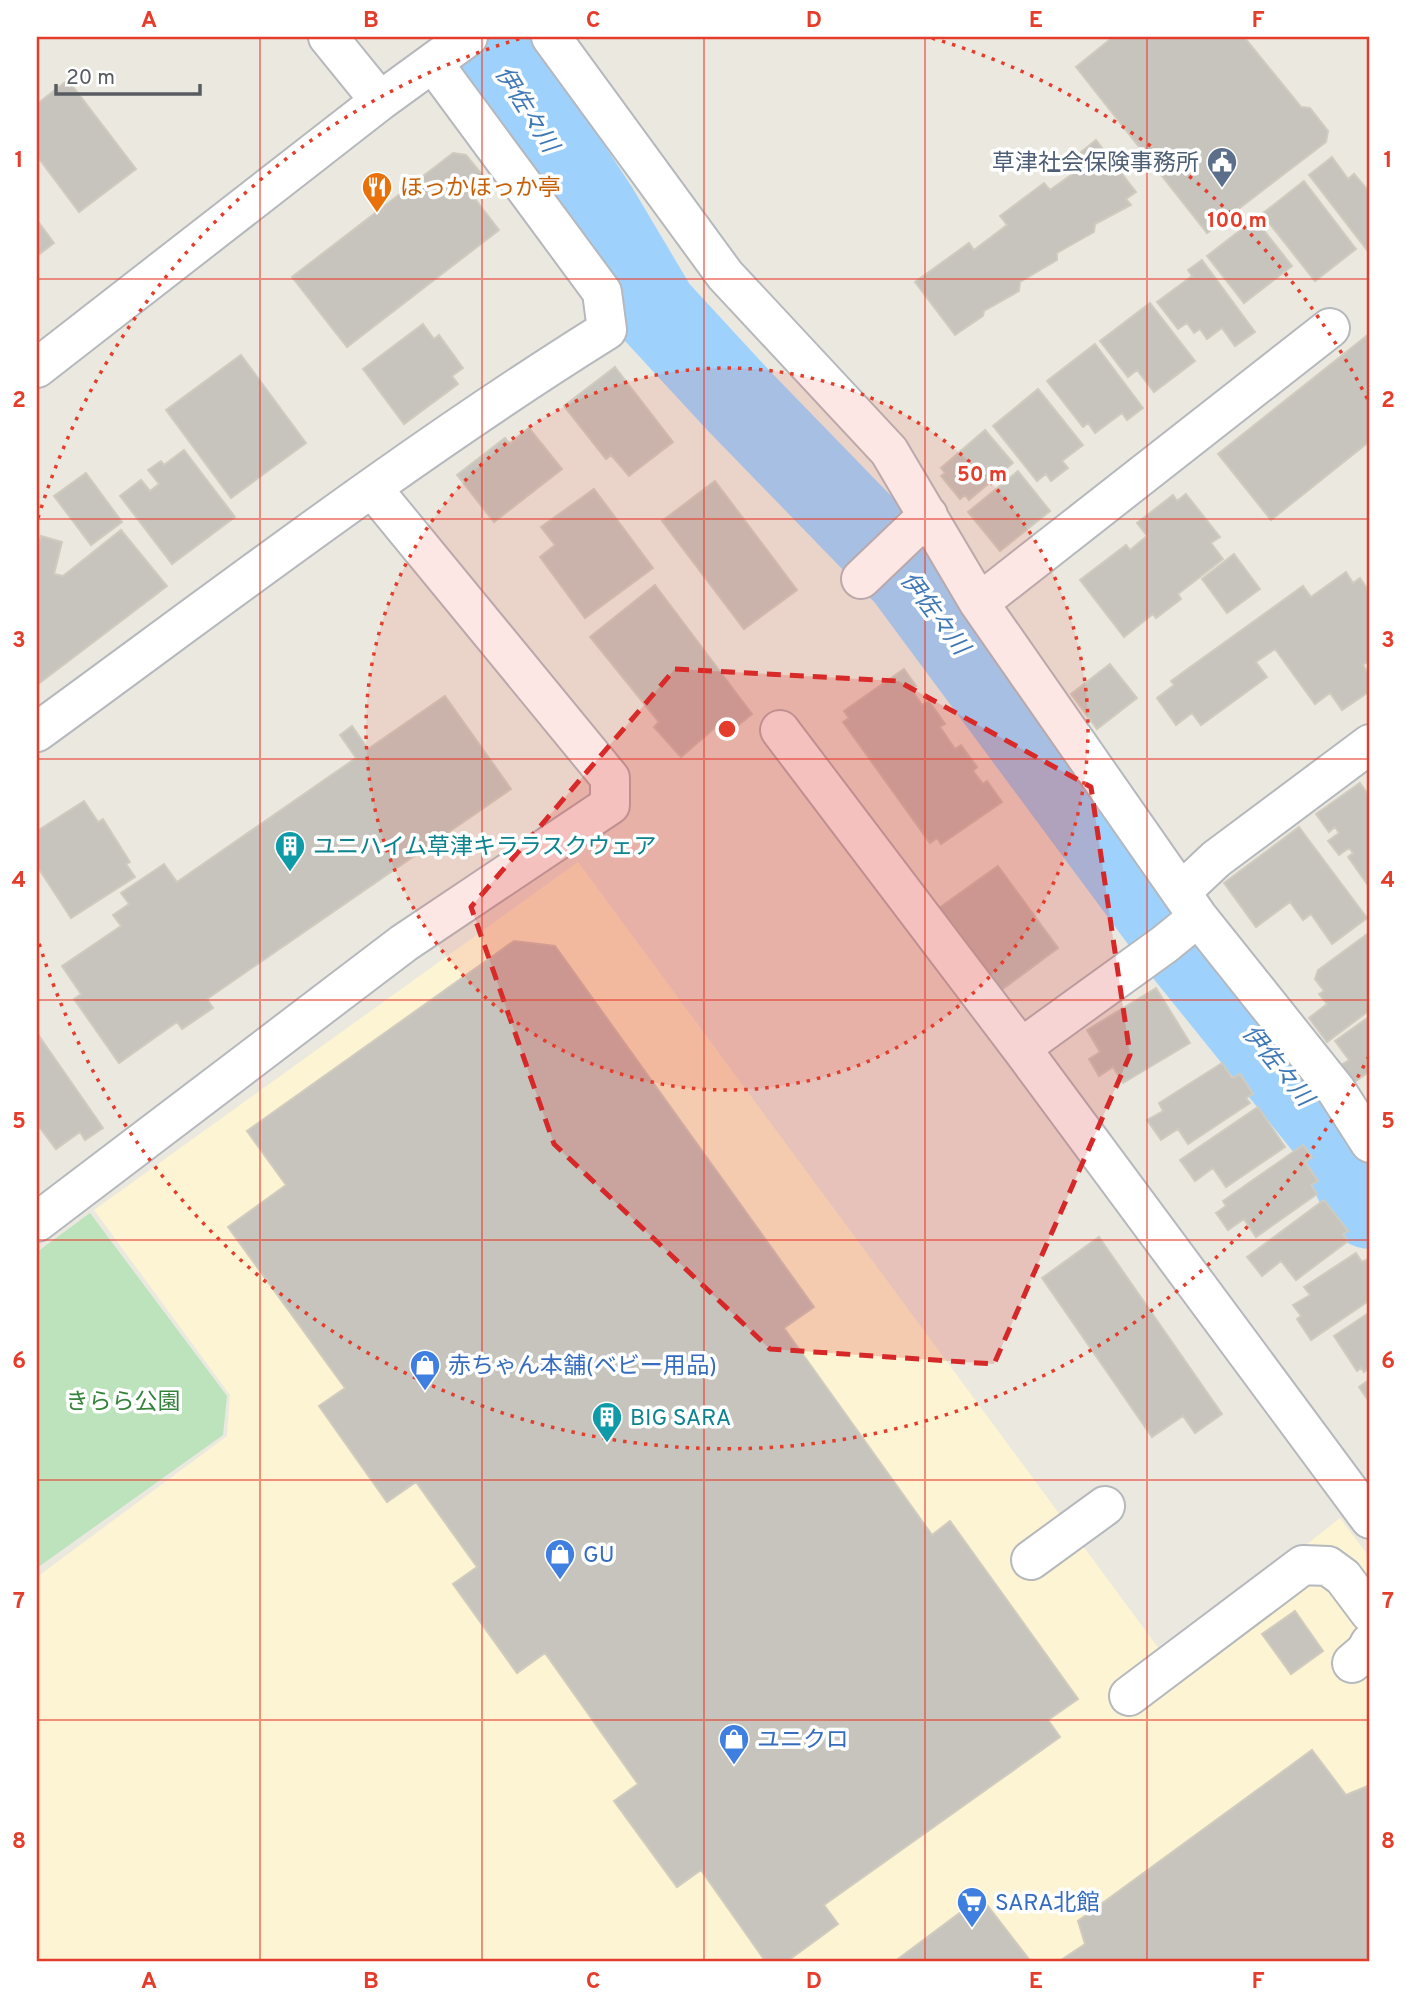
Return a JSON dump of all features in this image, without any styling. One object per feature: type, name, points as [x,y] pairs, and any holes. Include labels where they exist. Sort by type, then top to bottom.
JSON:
[{"type":"street","points":[[328,37],[380,101]]},
{"type":"street","points":[[37,368],[380,101],[468,37]]},
{"type":"street","points":[[551,37],[725,275],[889,451],[979,603],[1189,905],[1336,1090],[1370,1143]]},
{"type":"street","points":[[37,732],[372,488],[523,382],[607,330],[602,292],[433,63]]},
{"type":"street","points":[[979,603],[1330,328]]},
{"type":"street","points":[[37,1222],[404,943],[610,805],[610,778],[372,488]]},
{"type":"street","points":[[860,579],[928,515]]},
{"type":"street","points":[[780,730],[1021,1048],[1370,1519]]},
{"type":"street","points":[[1021,1048],[1165,944],[1216,859],[1370,744]]},
{"type":"street","points":[[1031,1560],[1105,1506]]},
{"type":"street","points":[[1129,1696],[1303,1565],[1328,1566],[1343,1577],[1370,1613]]},
{"type":"highlighted area","points":[[675,669],[898,681],[1091,787],[1130,1055],[994,1364],[770,1349],[554,1144],[471,907]]},
{"type":"shaded area","points":[[578,862],[1165,1657],[1340,1518],[1370,1558],[1370,1962],[37,1962],[37,1577],[227,1436],[230,1395],[94,1210]]},
{"type":"green space","name":"きらら公園","points":[[90,1213],[227,1396],[223,1435],[37,1568],[37,1252]]},
{"type":"building","points":[[1113,37],[1244,37],[1301,107],[1310,108],[1328,131],[1326,142],[1207,233],[1076,67]]},
{"type":"building","points":[[68,80],[136,169],[79,212],[37,156],[37,104]]},
{"type":"building","points":[[1096,140],[1136,192],[1126,199],[1131,205],[1095,224],[1094,232],[1057,253],[1057,260],[1020,282],[1019,291],[984,311],[983,316],[955,335],[915,282],[969,243],[974,250],[1007,225],[1000,216],[1044,183],[1050,190],[1082,167],[1075,157]]},
{"type":"building","points":[[453,153],[466,155],[485,178],[469,191],[499,230],[347,347],[292,277]]},
{"type":"building","points":[[1332,157],[1348,179],[1354,174],[1367,189],[1370,187],[1370,254],[1309,175]]},
{"type":"building","points":[[1304,181],[1356,249],[1315,281],[1262,214]]},
{"type":"building","points":[[1255,219],[1292,266],[1244,303],[1207,256]]},
{"type":"building","points":[[37,220],[54,243],[37,256]]},
{"type":"building","points":[[1202,260],[1255,332],[1235,346],[1222,328],[1207,339],[1200,329],[1194,333],[1187,323],[1178,329],[1157,302],[1192,276],[1188,270]]},
{"type":"building","points":[[1150,303],[1195,361],[1154,392],[1137,370],[1128,377],[1100,341]]},
{"type":"building","points":[[423,324],[434,339],[439,335],[463,368],[452,376],[458,384],[404,424],[363,369]]},
{"type":"building","points":[[1370,333],[1370,441],[1271,520],[1218,454]]},
{"type":"building","points":[[1095,344],[1143,408],[1127,420],[1122,413],[1095,433],[1088,423],[1083,427],[1047,381]]},
{"type":"building","points":[[241,355],[306,443],[231,498],[166,410]]},
{"type":"building","points":[[615,367],[673,442],[629,476],[611,455],[606,459],[564,406]]},
{"type":"building","points":[[1038,389],[1083,445],[1062,461],[1068,468],[1051,481],[1046,474],[1037,481],[993,426]]},
{"type":"building","points":[[529,428],[562,469],[494,522],[457,475],[505,438],[510,444]]},
{"type":"building","points":[[985,430],[1013,463],[969,500],[965,495],[960,499],[941,476],[945,473],[941,468]]},
{"type":"building","points":[[184,450],[235,517],[172,564],[120,496],[141,480],[150,491],[159,484],[148,470],[161,461],[164,465]]},
{"type":"building","points":[[1018,471],[1050,511],[1000,551],[968,512]]},
{"type":"building","points":[[86,473],[122,522],[91,545],[54,496]]},
{"type":"building","points":[[715,481],[797,590],[744,629],[662,521]]},
{"type":"building","points":[[594,489],[653,568],[585,618],[540,557],[555,545],[541,527]]},
{"type":"building","points":[[1186,494],[1220,537],[1211,543],[1223,559],[1178,594],[1181,599],[1156,618],[1153,614],[1124,637],[1080,580],[1126,545],[1130,550],[1147,536],[1137,523],[1173,495],[1177,501]]},
{"type":"building","points":[[121,530],[167,586],[37,685],[37,549],[41,536],[62,542],[54,574],[63,576]]},
{"type":"building","points":[[1234,554],[1260,589],[1227,613],[1202,579]]},
{"type":"building","points":[[1346,572],[1353,583],[1360,578],[1370,593],[1370,660],[1363,665],[1370,676],[1370,691],[1342,710],[1330,693],[1315,704],[1275,649],[1256,662],[1267,677],[1201,725],[1192,713],[1176,725],[1157,698],[1174,685],[1171,681],[1303,586],[1311,597]]},
{"type":"building","points":[[655,585],[752,714],[725,736],[718,725],[681,757],[654,727],[659,722],[590,637]]},
{"type":"building","points":[[1110,664],[1137,698],[1097,729],[1071,694]]},
{"type":"building","points":[[904,669],[916,686],[911,689],[922,705],[929,701],[945,724],[940,727],[955,749],[961,745],[977,767],[973,771],[983,784],[987,781],[1002,802],[941,844],[937,838],[930,843],[843,722],[849,718],[844,711]]},
{"type":"building","name":"ユニハイム草津キララスクウェア","points":[[445,696],[511,789],[207,999],[213,1008],[182,1029],[177,1022],[119,1063],[74,999],[81,994],[62,966],[121,926],[113,915],[129,904],[121,893],[164,864],[177,882],[356,758],[340,735],[352,726],[368,749]]},
{"type":"building","points":[[1360,783],[1370,797],[1370,888],[1348,857],[1353,853],[1349,848],[1339,855],[1328,841],[1339,833],[1335,827],[1329,832],[1316,814]]},
{"type":"building","points":[[84,801],[98,822],[103,819],[130,862],[126,864],[135,877],[71,918],[37,866],[37,831]]},
{"type":"building","points":[[1299,827],[1367,918],[1332,944],[1311,914],[1303,920],[1290,902],[1256,927],[1224,883]]},
{"type":"building","points":[[998,866],[1058,948],[996,994],[935,911]]},
{"type":"building","points":[[1370,932],[1370,1010],[1327,1042],[1309,1018],[1327,1004],[1319,994],[1324,991],[1315,979],[1318,970]]},
{"type":"building","name":"BIG SARA","points":[[514,941],[555,946],[814,1307],[784,1328],[932,1535],[950,1521],[1078,1699],[1048,1720],[1060,1737],[824,1905],[838,1924],[786,1962],[766,1962],[701,1870],[677,1887],[614,1801],[638,1784],[545,1653],[517,1673],[453,1584],[477,1567],[416,1482],[387,1502],[319,1406],[345,1388],[228,1227],[286,1185],[247,1131]]},
{"type":"building","points":[[1156,988],[1190,1043],[1123,1083],[1113,1067],[1099,1076],[1089,1059],[1100,1052],[1087,1030]]},
{"type":"building","points":[[1370,1016],[1370,1071],[1353,1083],[1341,1065],[1349,1060],[1335,1041]]},
{"type":"building","points":[[37,1033],[103,1128],[85,1140],[80,1132],[56,1149],[37,1124]]},
{"type":"building","points":[[1222,1063],[1232,1078],[1240,1074],[1253,1094],[1246,1098],[1250,1103],[1188,1144],[1178,1129],[1161,1140],[1147,1120],[1163,1111],[1159,1103]]},
{"type":"building","points":[[1258,1107],[1285,1147],[1226,1187],[1213,1168],[1195,1181],[1180,1160]]},
{"type":"building","points":[[1303,1145],[1312,1157],[1305,1162],[1318,1181],[1311,1185],[1317,1194],[1256,1237],[1244,1219],[1228,1230],[1216,1213],[1226,1206],[1223,1201]]},
{"type":"building","points":[[1324,1200],[1348,1231],[1343,1234],[1348,1241],[1296,1280],[1281,1261],[1262,1276],[1247,1257]]},
{"type":"building","points":[[1099,1237],[1222,1414],[1195,1433],[1183,1416],[1152,1437],[1042,1278]]},
{"type":"building","points":[[1356,1253],[1362,1262],[1370,1258],[1370,1300],[1311,1340],[1297,1319],[1301,1316],[1293,1305],[1310,1295],[1304,1287]]},
{"type":"building","points":[[1370,1312],[1370,1367],[1364,1372],[1361,1368],[1357,1371],[1334,1336]]},
{"type":"building","points":[[1370,1379],[1370,1403],[1359,1387]]},
{"type":"building","points":[[1295,1611],[1323,1651],[1291,1674],[1262,1634]]},
{"type":"building","points":[[1312,1750],[1346,1795],[1370,1785],[1370,1962],[1062,1962],[1061,1960],[1085,1944],[1078,1921]]},
{"type":"building","name":"SARA北館","points":[[981,1897],[1031,1962],[894,1962]]},
{"type":"waterway","name":"伊佐々川","points":[[482,37],[595,209],[655,310],[907,574],[1188,953],[1330,1129],[1370,1206]]},
{"type":"place","name":"草津社会保険事務所","points":[[1222,189]]},
{"type":"place","name":"ほっかほっか亭","points":[[377,214]]},
{"type":"place","name":"ユニハイム草津キララスクウェア","points":[[290,873]]},
{"type":"place","name":"赤ちゃん本舗(ベビー用品)","points":[[425,1392]]},
{"type":"place","name":"BIG SARA","points":[[607,1444]]},
{"type":"place","name":"GU","points":[[560,1581]]},
{"type":"place","name":"ユニクロ","points":[[734,1766]]},
{"type":"place","name":"SARA北館","points":[[972,1929]]}]
